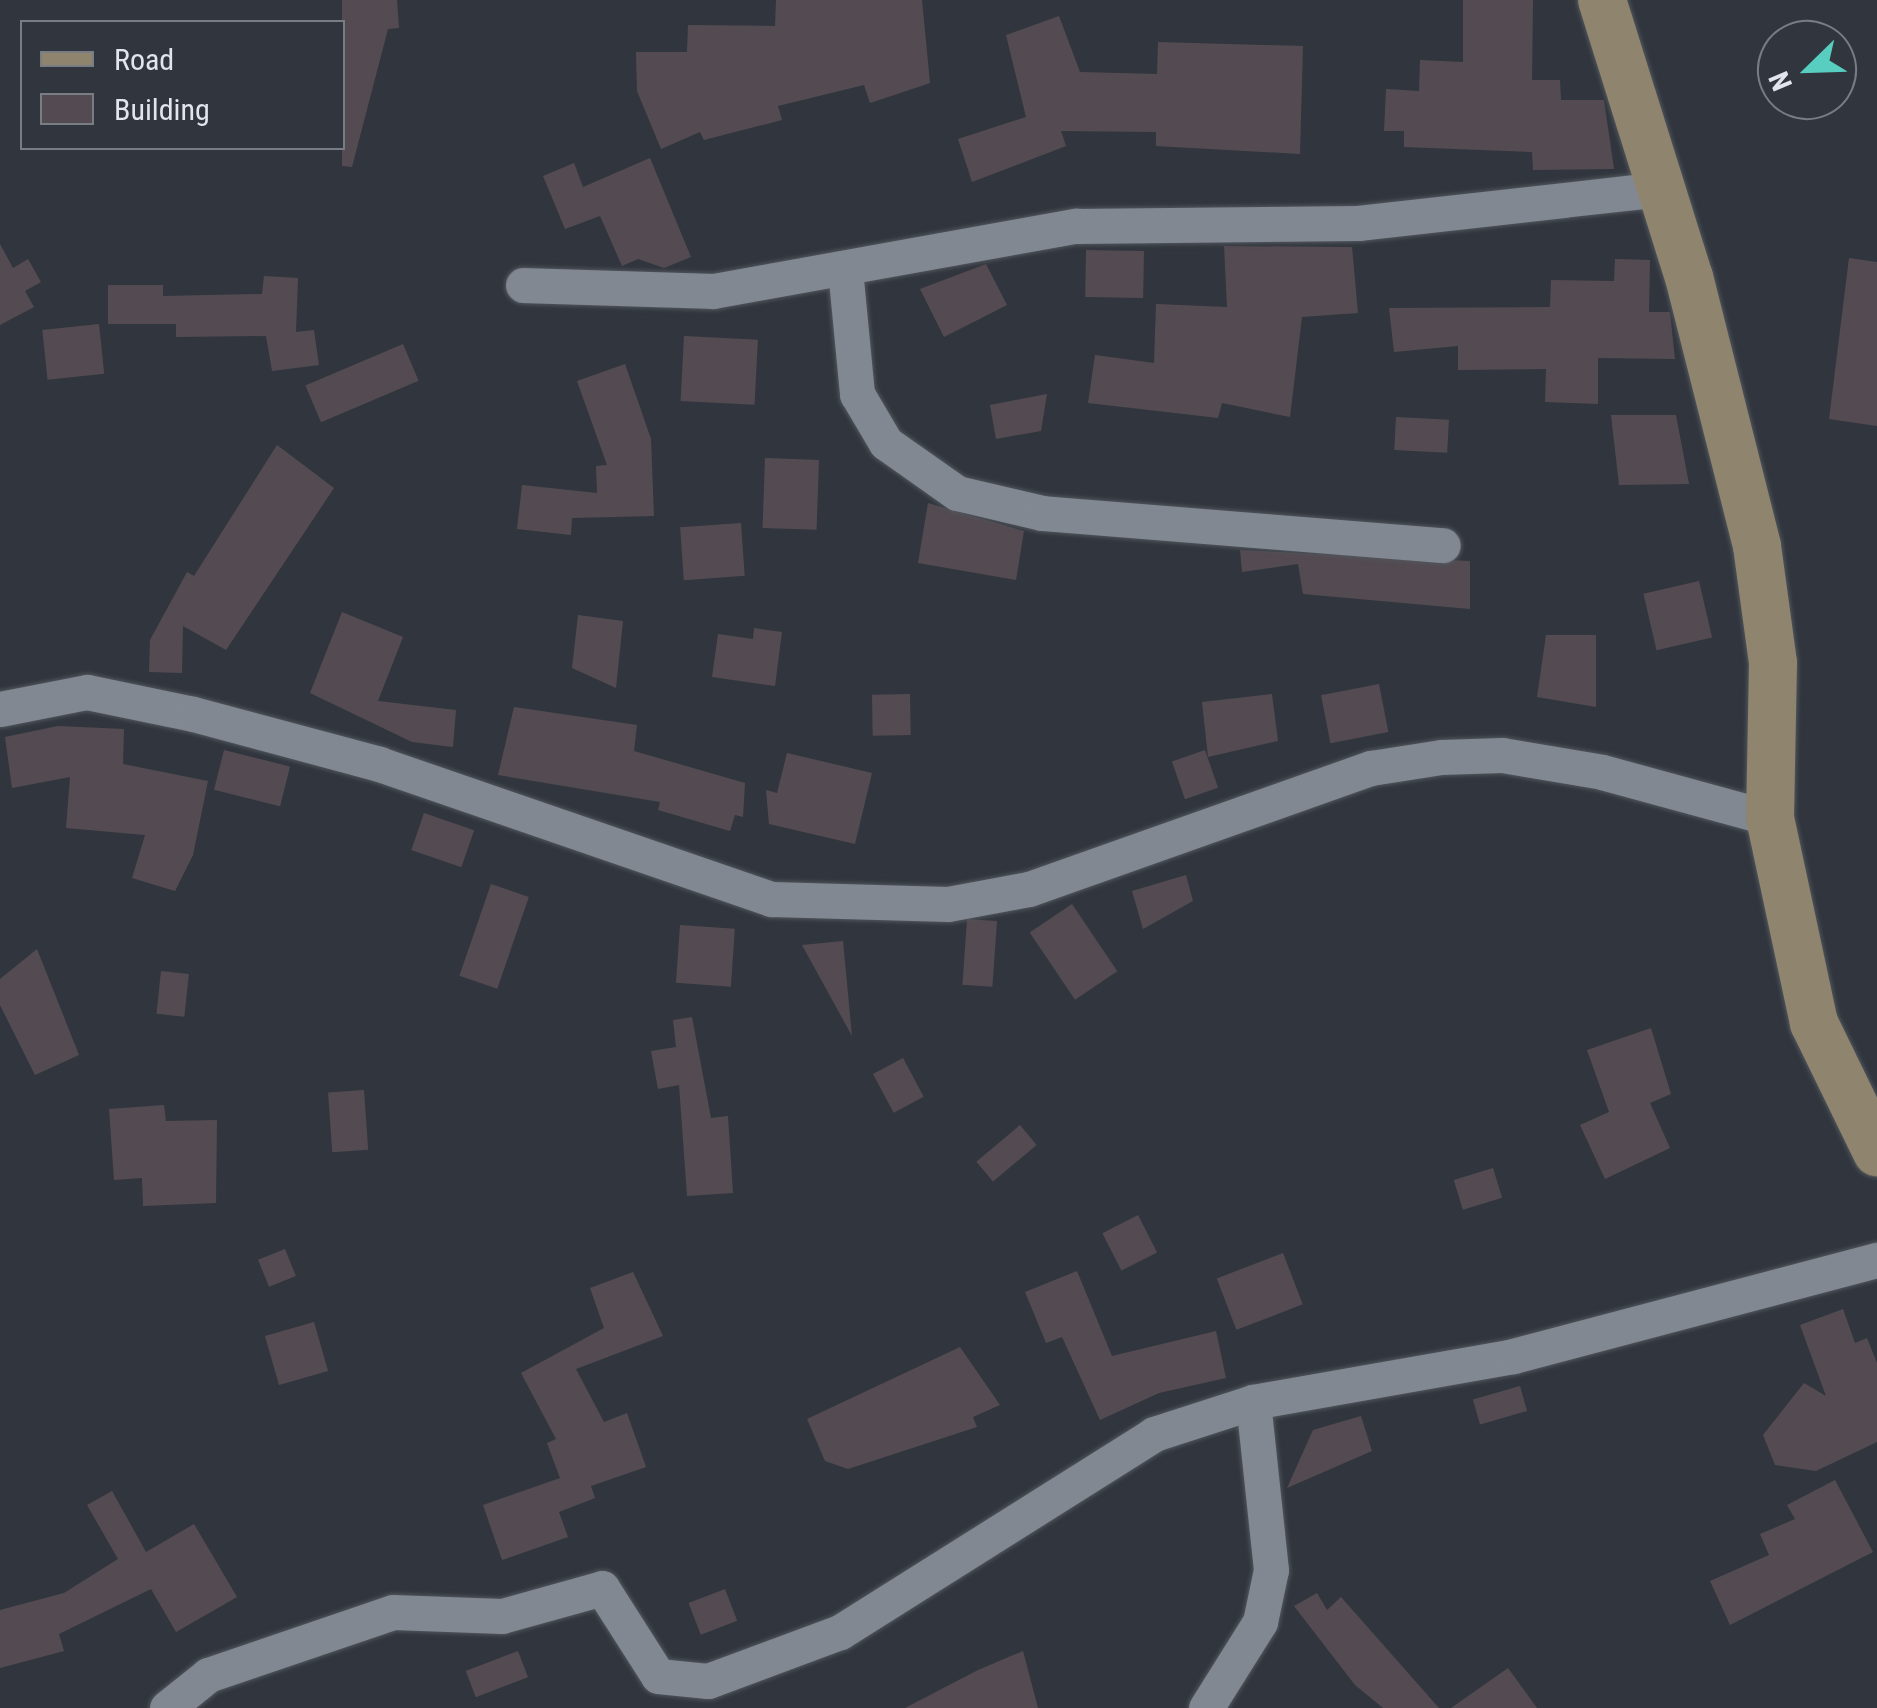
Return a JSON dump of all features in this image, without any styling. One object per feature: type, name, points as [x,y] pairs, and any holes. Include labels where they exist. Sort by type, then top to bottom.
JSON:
[{"type":"street","points":[[1602,0],[1661,189],[1757,546],[1773,663],[1770,818],[1814,1022],[1877,1152]]},
{"type":"street","points":[[523,285],[713,292],[1076,226],[1358,223],[1661,189]]},
{"type":"street","points":[[845,269],[857,394],[886,443],[957,493],[1042,514],[1443,545]]},
{"type":"street","points":[[0,709],[87,692],[193,714],[379,764],[771,899],[948,904],[1029,889],[1370,768],[1441,756],[1502,755],[1602,772],[1770,818]]},
{"type":"street","points":[[166,1708],[208,1675],[393,1612],[502,1616],[602,1588],[658,1676],[708,1681],[840,1632],[1154,1434],[1253,1402],[1513,1356],[1877,1260]]},
{"type":"street","points":[[1206,1708],[1260,1622],[1272,1570],[1253,1402]]},
{"type":"building","points":[[342,0],[397,0],[399,28],[388,29],[352,167],[342,166]]},
{"type":"building","points":[[776,0],[922,0],[930,83],[870,103],[864,85],[778,106],[782,120],[704,140],[700,132],[661,149],[637,91],[636,52],[687,52],[688,25],[775,26]]},
{"type":"building","points":[[1463,0],[1533,0],[1532,80],[1560,80],[1561,100],[1604,100],[1614,169],[1533,170],[1532,152],[1404,147],[1404,131],[1384,131],[1386,89],[1419,91],[1420,60],[1463,62]]},
{"type":"building","points":[[1059,16],[1080,72],[1157,74],[1158,42],[1303,46],[1300,154],[1156,146],[1156,132],[1061,131],[1066,146],[972,182],[958,139],[1026,117],[1006,35]]},
{"type":"building","points":[[650,158],[691,257],[664,268],[638,259],[622,266],[600,216],[565,229],[543,176],[574,163],[583,187]]},
{"type":"building","points":[[0,244],[13,268],[28,259],[41,282],[25,291],[34,307],[0,325]]},
{"type":"building","points":[[1224,246],[1352,247],[1358,313],[1302,317],[1290,417],[1222,403],[1218,418],[1088,403],[1095,355],[1154,363],[1156,304],[1227,307]]},
{"type":"building","points":[[1086,250],[1144,251],[1143,298],[1085,297]]},
{"type":"building","points":[[1849,258],[1877,262],[1877,426],[1829,419]]},
{"type":"building","points":[[1615,259],[1650,260],[1649,312],[1670,312],[1675,359],[1598,358],[1598,404],[1545,402],[1546,369],[1458,370],[1458,346],[1394,352],[1389,308],[1550,307],[1551,280],[1614,281]]},
{"type":"building","points":[[986,264],[1007,305],[944,337],[920,289]]},
{"type":"building","points":[[264,276],[298,278],[296,332],[314,330],[319,365],[272,371],[266,336],[176,337],[176,324],[108,324],[108,285],[163,285],[163,296],[262,294]]},
{"type":"building","points":[[99,324],[104,374],[48,380],[42,330]]},
{"type":"building","points":[[684,336],[758,340],[754,405],[681,401]]},
{"type":"building","points":[[403,344],[419,381],[321,422],[305,385]]},
{"type":"building","points":[[625,364],[651,439],[654,516],[572,518],[571,535],[517,529],[522,485],[597,493],[596,466],[607,465],[577,381]]},
{"type":"building","points":[[1047,394],[1041,431],[996,439],[990,405]]},
{"type":"building","points":[[1611,415],[1676,415],[1689,484],[1619,485]]},
{"type":"building","points":[[1396,417],[1449,420],[1447,453],[1394,450]]},
{"type":"building","points":[[277,445],[334,488],[226,650],[183,626],[182,673],[149,672],[150,640],[187,572],[194,576]]},
{"type":"building","points":[[765,458],[819,460],[817,530],[763,528]]},
{"type":"building","points":[[928,503],[1024,531],[1016,580],[918,563]]},
{"type":"building","points":[[741,523],[745,576],[684,580],[680,527]]},
{"type":"building","points":[[1240,550],[1470,561],[1470,609],[1303,594],[1298,564],[1242,572]]},
{"type":"building","points":[[1699,581],[1712,638],[1657,650],[1643,594]]},
{"type":"building","points":[[342,612],[403,637],[378,701],[456,710],[453,747],[412,742],[310,693]]},
{"type":"building","points":[[578,615],[623,621],[616,688],[572,668]]},
{"type":"building","points":[[754,628],[782,632],[775,686],[712,677],[718,634],[753,639]]},
{"type":"building","points":[[1546,635],[1596,635],[1596,707],[1537,697]]},
{"type":"building","points":[[1379,684],[1388,732],[1330,743],[1321,695]]},
{"type":"building","points":[[910,694],[911,735],[873,736],[872,695]]},
{"type":"building","points":[[1272,694],[1278,741],[1208,757],[1202,702]]},
{"type":"building","points":[[514,707],[637,725],[634,751],[745,783],[743,817],[735,815],[730,831],[658,810],[660,802],[498,775]]},
{"type":"building","points":[[58,726],[124,729],[123,764],[208,781],[193,855],[175,891],[132,878],[145,835],[66,828],[70,777],[12,788],[5,737]]},
{"type":"building","points":[[224,750],[290,766],[280,806],[214,790]]},
{"type":"building","points":[[1205,750],[1218,788],[1185,799],[1172,761]]},
{"type":"building","points":[[787,753],[872,773],[855,844],[769,824],[766,790],[777,793]]},
{"type":"building","points":[[424,813],[474,830],[461,867],[411,850]]},
{"type":"building","points":[[1186,875],[1193,901],[1143,929],[1132,891]]},
{"type":"building","points":[[491,884],[529,897],[497,989],[459,976]]},
{"type":"building","points":[[1072,904],[1117,971],[1075,1000],[1030,933]]},
{"type":"building","points":[[967,919],[997,921],[992,987],[962,985]]},
{"type":"building","points":[[680,925],[735,929],[731,987],[676,983]]},
{"type":"building","points":[[843,941],[852,1036],[802,945]]},
{"type":"building","points":[[37,949],[79,1055],[35,1075],[0,1005],[0,979]]},
{"type":"building","points":[[161,971],[189,974],[184,1017],[157,1014]]},
{"type":"building","points":[[692,1017],[711,1118],[728,1116],[733,1193],[687,1196],[679,1085],[658,1089],[651,1051],[676,1047],[673,1020]]},
{"type":"building","points":[[1651,1028],[1671,1094],[1650,1103],[1670,1148],[1605,1179],[1580,1125],[1609,1112],[1587,1050]]},
{"type":"building","points":[[903,1058],[924,1097],[894,1113],[873,1074]]},
{"type":"building","points":[[364,1090],[368,1150],[332,1152],[328,1093]]},
{"type":"building","points":[[164,1105],[166,1121],[217,1120],[216,1203],[143,1206],[142,1178],[114,1180],[109,1109]]},
{"type":"building","points":[[1020,1125],[1037,1145],[993,1182],[976,1162]]},
{"type":"building","points":[[1493,1168],[1502,1198],[1463,1210],[1454,1180]]},
{"type":"building","points":[[1138,1215],[1157,1252],[1121,1271],[1102,1233]]},
{"type":"building","points":[[285,1249],[296,1276],[269,1287],[258,1260]]},
{"type":"building","points":[[1283,1253],[1303,1304],[1236,1330],[1217,1278]]},
{"type":"building","points":[[1077,1271],[1112,1356],[1216,1331],[1226,1378],[1159,1393],[1100,1420],[1062,1337],[1046,1343],[1025,1292]]},
{"type":"building","points":[[633,1272],[663,1336],[576,1369],[604,1422],[627,1413],[646,1467],[591,1486],[595,1498],[559,1512],[568,1537],[502,1560],[483,1505],[560,1478],[547,1443],[556,1439],[521,1373],[604,1328],[590,1288]]},
{"type":"building","points":[[1843,1309],[1855,1343],[1867,1338],[1877,1363],[1877,1442],[1816,1471],[1775,1465],[1763,1435],[1804,1383],[1826,1396],[1800,1325]]},
{"type":"building","points":[[314,1322],[328,1371],[279,1385],[265,1336]]},
{"type":"building","points":[[960,1347],[1000,1405],[973,1417],[977,1427],[848,1469],[825,1461],[807,1419]]},
{"type":"building","points":[[1520,1386],[1527,1411],[1480,1424],[1473,1400]]},
{"type":"building","points":[[1361,1416],[1372,1451],[1287,1488],[1313,1430]]},
{"type":"building","points":[[1835,1480],[1873,1552],[1730,1625],[1710,1581],[1769,1555],[1760,1534],[1795,1519],[1787,1505]]},
{"type":"building","points":[[112,1491],[146,1552],[194,1524],[237,1597],[176,1632],[151,1589],[59,1634],[64,1651],[0,1668],[0,1610],[64,1593],[118,1559],[87,1505]]},
{"type":"building","points":[[725,1589],[737,1621],[701,1635],[689,1603]]},
{"type":"building","points":[[1317,1593],[1327,1610],[1341,1597],[1439,1708],[1383,1708],[1355,1685],[1294,1606]]},
{"type":"building","points":[[518,1651],[528,1677],[476,1697],[466,1671]]},
{"type":"building","points":[[1023,1651],[1038,1708],[905,1708],[978,1670]]},
{"type":"building","points":[[1508,1668],[1537,1708],[1451,1708]]}]
